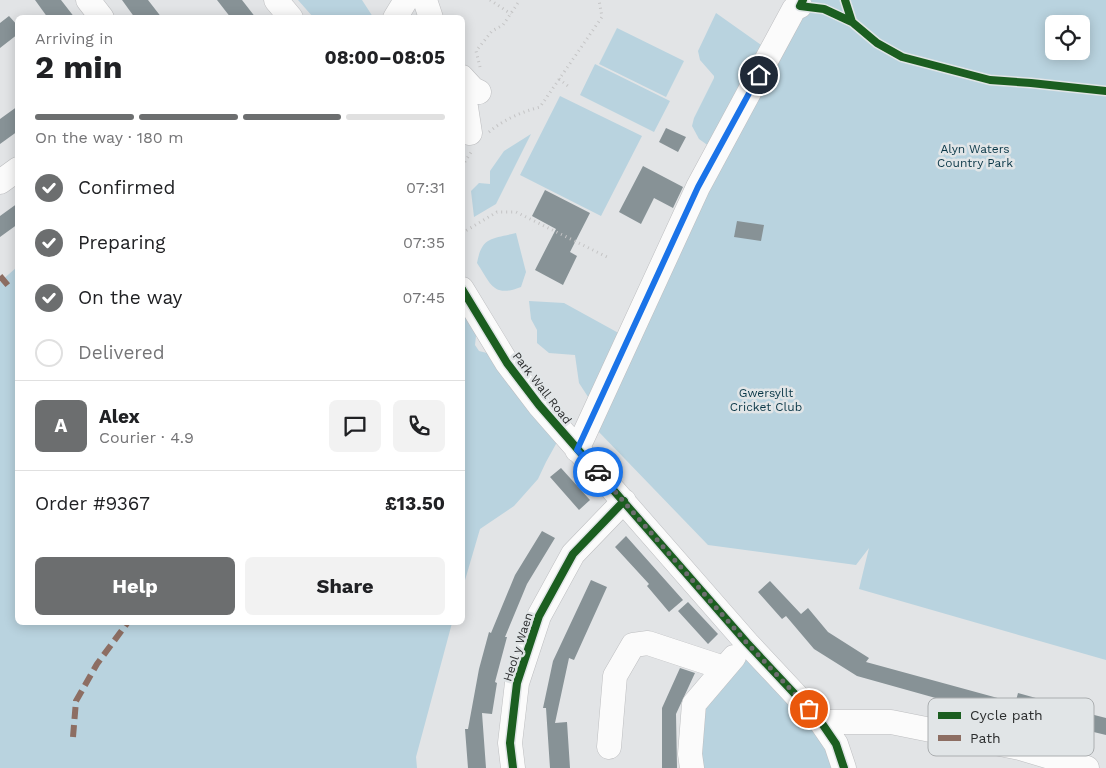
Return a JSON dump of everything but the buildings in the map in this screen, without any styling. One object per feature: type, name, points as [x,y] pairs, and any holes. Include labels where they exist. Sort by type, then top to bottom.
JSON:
[{"type":"street","points":[[88,0],[100,15]]},
{"type":"street","points":[[276,0],[288,15]]},
{"type":"street","points":[[397,15],[406,0]]},
{"type":"street","points":[[425,0],[430,15]]},
{"type":"street","points":[[577,450],[698,187],[794,9],[800,6]]},
{"type":"street","points":[[471,85],[466,107],[473,135]]},
{"type":"street","points":[[0,182],[15,171]]},
{"type":"street","name":"Park Wall Road","points":[[465,294],[508,363],[539,405],[747,643],[821,722],[836,744],[844,768]]},
{"type":"street","name":"Heol y Waen","points":[[513,768],[510,743],[517,682],[539,616],[572,554],[624,501]]},
{"type":"street","points":[[609,747],[616,676],[633,645],[648,643],[724,668]]},
{"type":"street","points":[[692,768],[690,754],[694,704],[747,643]]},
{"type":"street","points":[[821,722],[891,722],[928,729]]},
{"type":"street","points":[[1048,756],[1087,768]]},
{"type":"path","points":[[490,0],[510,14]]},
{"type":"path","points":[[471,85],[476,51],[492,31],[504,25],[520,0]]},
{"type":"path","points":[[465,158],[473,135],[524,112],[540,107],[602,17],[599,0]]},
{"type":"path","points":[[559,80],[568,86]]},
{"type":"path","points":[[465,231],[497,212],[516,212],[609,258]]},
{"type":"green space","points":[[298,0],[362,0],[372,15],[311,15]]},
{"type":"green space","name":"Alyn Waters Country Park","points":[[793,0],[1106,0],[1106,660],[859,589],[869,548],[856,565],[708,545],[597,430]]},
{"type":"green space","points":[[716,13],[767,49],[713,149],[699,139],[692,126],[694,118],[714,78],[700,60],[698,51]]},
{"type":"green space","points":[[617,28],[684,61],[666,97],[599,64]]},
{"type":"green space","points":[[595,64],[670,101],[654,132],[580,95]]},
{"type":"green space","points":[[560,96],[642,136],[601,216],[520,175]]},
{"type":"green space","points":[[531,134],[496,204],[474,217],[471,191],[479,183],[490,184],[490,171],[504,151]]},
{"type":"green space","points":[[516,233],[526,272],[521,287],[512,290],[498,290],[490,283],[477,263],[479,254],[485,243],[489,240]]},
{"type":"green space","points":[[15,269],[15,625],[451,625],[416,757],[417,768],[0,768],[0,282]]},
{"type":"green space","points":[[529,301],[564,303],[624,336],[592,403],[579,383],[575,355],[549,353],[537,343],[537,330],[531,319]]},
{"type":"green space","points":[[465,308],[482,330],[476,336],[475,345],[479,351],[487,353],[562,440],[556,444],[538,479],[514,506],[480,529],[465,580]]},
{"type":"green space","points":[[747,643],[844,768],[692,768],[694,704]]},
{"type":"marked path","points":[[0,276],[11,289]]},
{"type":"marked path","points":[[73,737],[76,701],[97,664],[126,625]]},
{"type":"cycle path","points":[[803,0],[800,6],[824,9],[852,22],[845,0]]},
{"type":"cycle path","points":[[852,22],[877,43],[902,57],[990,80],[1106,91]]},
{"type":"cycle path","points":[[465,294],[507,363],[539,405],[747,643],[821,722],[836,744],[844,768]]},
{"type":"cycle path","points":[[513,768],[510,743],[517,683],[539,616],[573,554],[624,501]]},
{"type":"way so far","points":[[598,472],[747,643],[809,709]]},
{"type":"route","points":[[598,472],[577,450],[698,187],[759,75]]},
{"type":"park label","name":"Gwersyllt Cricket Club","points":[[766,400]]}]
